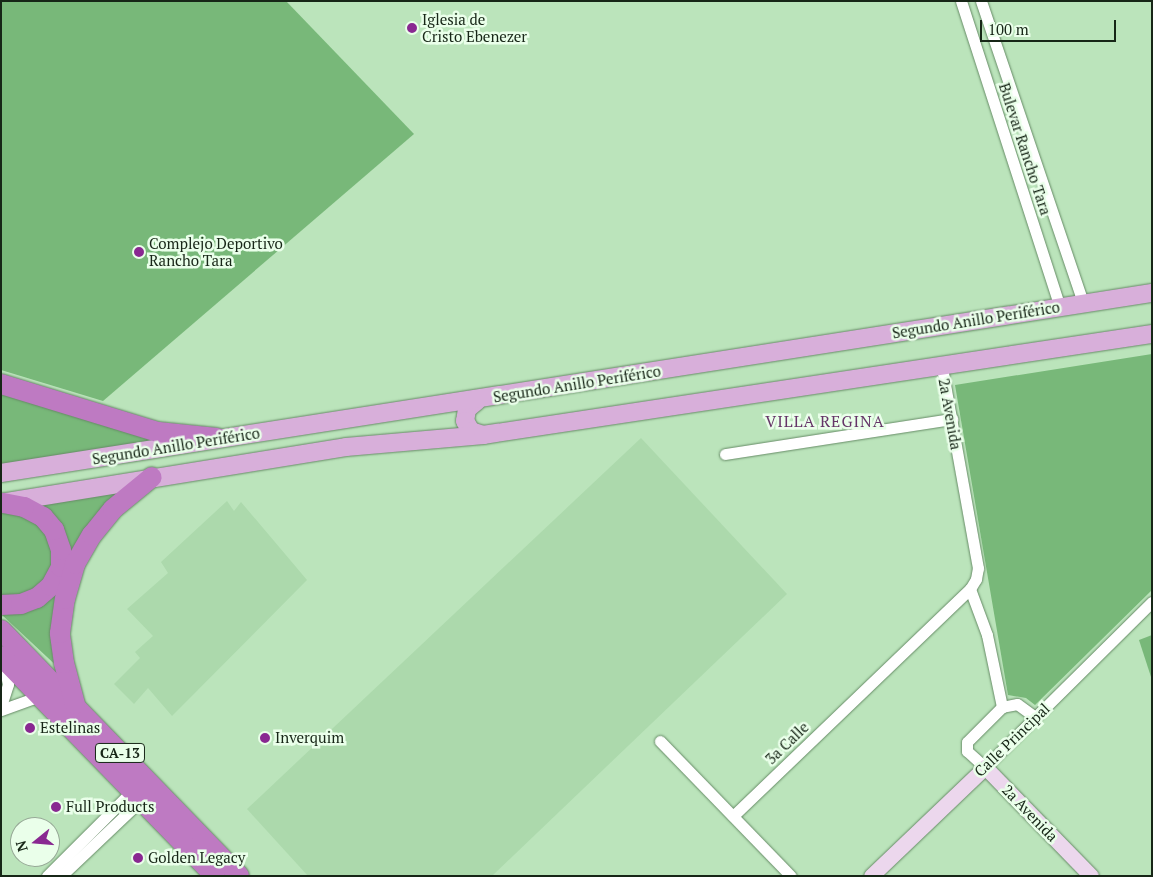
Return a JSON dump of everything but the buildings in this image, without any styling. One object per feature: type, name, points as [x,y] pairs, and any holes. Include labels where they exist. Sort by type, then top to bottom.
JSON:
[{"type":"highway","points":[[1,384],[158,432],[218,438]]},
{"type":"highway","points":[[76,708],[64,663],[60,633],[64,599],[75,564],[92,535],[113,509],[152,476]]},
{"type":"highway","points":[[1,605],[21,604],[37,598],[51,586],[61,567],[61,550],[54,530],[43,517],[24,507],[2,503]]},
{"type":"highway","name":"CA-13","points":[[1,630],[239,876]]},
{"type":"highway","name":"CA-13","points":[[1,656],[215,876]]},
{"type":"main road","name":"Segundo Anillo Periférico","points":[[1,474],[218,438],[477,401],[1083,302],[1152,293]]},
{"type":"main road","name":"Segundo Anillo Periférico","points":[[2,503],[152,476],[346,447],[483,435],[1152,334]]},
{"type":"main road","points":[[477,401],[467,408],[465,421],[471,432],[483,435]]},
{"type":"street","name":"Bulevar Rancho Tara","points":[[961,1],[1060,307]]},
{"type":"street","name":"Bulevar Rancho Tara","points":[[983,6],[1083,302]]},
{"type":"street","points":[[966,16],[983,6]]},
{"type":"street","name":"2a Avenida","points":[[942,367],[978,568],[973,584],[987,635],[1002,707],[967,742],[967,751],[985,767],[1091,876]]},
{"type":"street","points":[[726,454],[952,419]]},
{"type":"street","name":"3a Calle","points":[[732,816],[973,584]]},
{"type":"street","name":"Calle Principal","points":[[871,876],[985,767],[1152,602]]},
{"type":"street","points":[[1,656],[8,684],[1,706]]},
{"type":"street","points":[[1,710],[40,696]]},
{"type":"street","points":[[1002,707],[1017,704],[1035,717]]},
{"type":"street","points":[[660,741],[791,876]]},
{"type":"street","points":[[47,876],[136,796]]},
{"type":"street","points":[[62,876],[136,796]]},
{"type":"shaded area","name":"Complejo Deportivo Rancho Tara","points":[[1,1],[286,1],[414,134],[103,401],[1,370]]},
{"type":"shaded area","points":[[1152,354],[1152,590],[1035,705],[1026,698],[1008,695],[955,385]]},
{"type":"shaded area","points":[[1,387],[183,441],[1,469]]},
{"type":"shaded area","points":[[641,438],[787,594],[492,876],[308,876],[247,809]]},
{"type":"shaded area","points":[[135,486],[72,559],[62,671],[1,614],[10,610],[65,561],[28,505]]},
{"type":"shaded area","points":[[227,501],[234,511],[241,502],[307,580],[172,716],[148,688],[134,704],[114,684],[140,658],[135,652],[153,636],[127,609],[168,573],[161,562]]},
{"type":"shaded area","points":[[8,508],[51,532],[57,566],[34,594],[1,599],[1,510]]},
{"type":"shaded area","points":[[1152,635],[1152,680],[1139,640]]},
{"type":"place","name":"Iglesia de Cristo Ebenezer","points":[[412,28]]},
{"type":"place","name":"Complejo Deportivo Rancho Tara","points":[[139,252]]},
{"type":"place","name":"Estelinas","points":[[30,728]]},
{"type":"place","name":"Inverquim","points":[[265,738]]},
{"type":"place","name":"Full Products","points":[[56,807]]},
{"type":"place","name":"Golden Legacy","points":[[138,858]]},
{"type":"district","name":"VILLA REGINA","points":[[825,421]]}]
